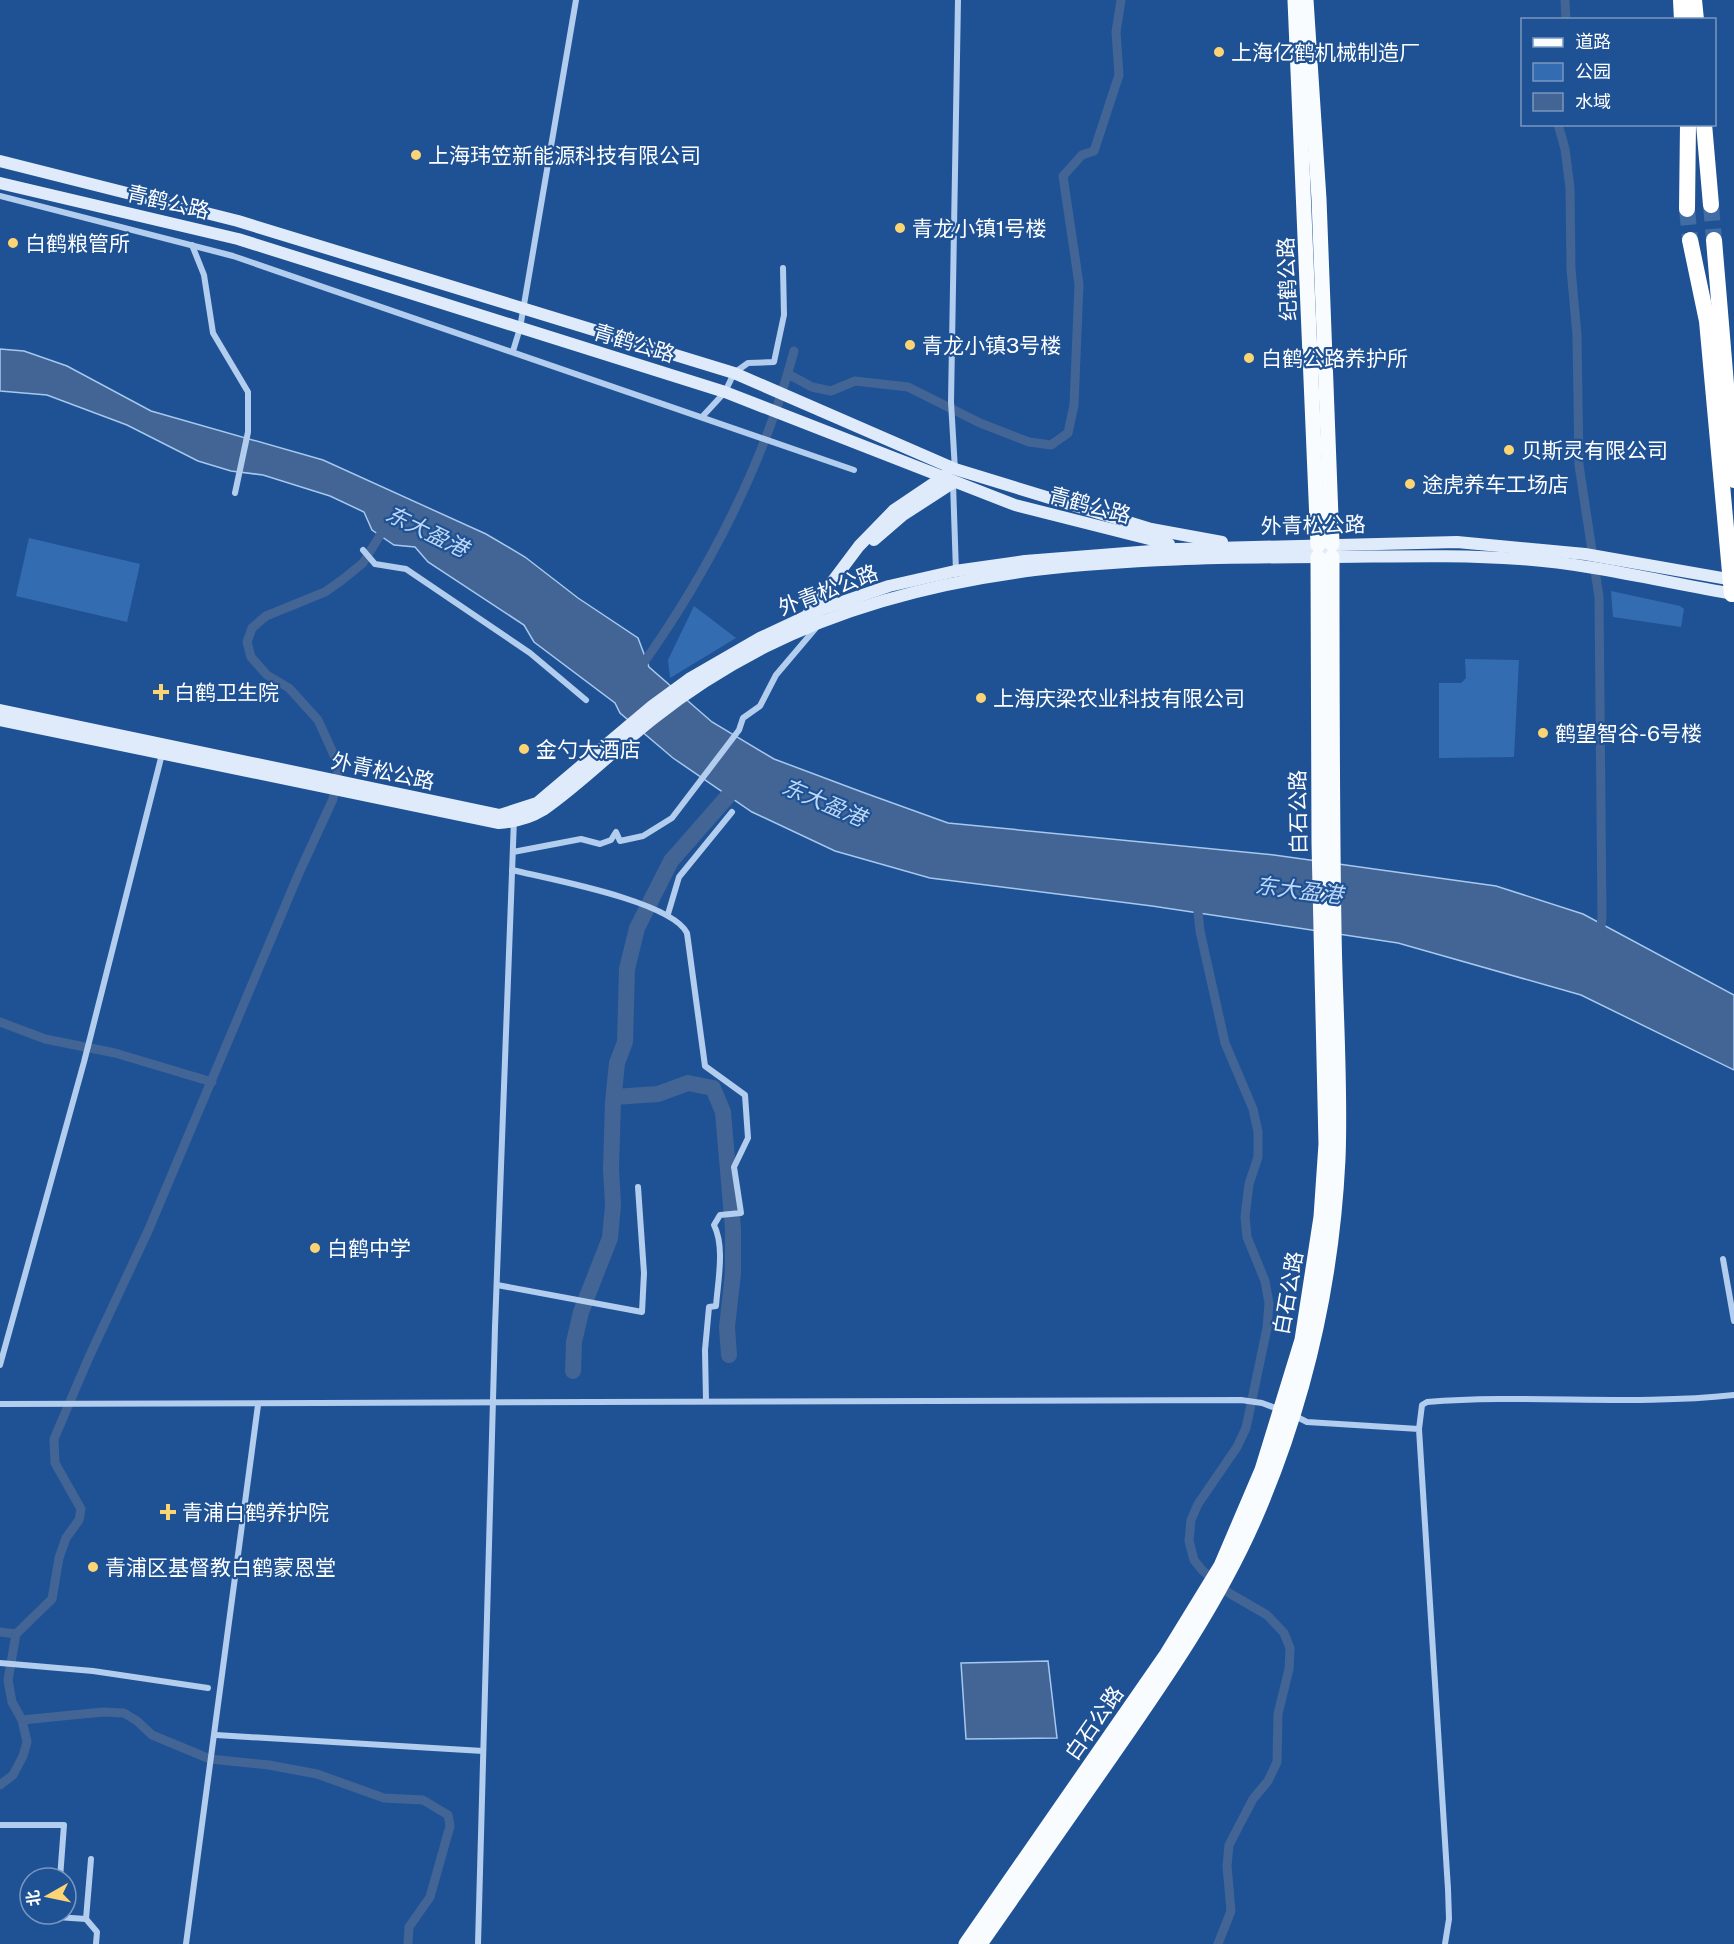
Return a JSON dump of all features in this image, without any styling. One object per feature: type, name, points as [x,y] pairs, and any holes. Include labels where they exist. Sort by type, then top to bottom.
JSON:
[{"type":"highway","points":[[1681,0],[1682,18]]},
{"type":"highway","points":[[1694,0],[1696,18]]},
{"type":"highway","points":[[1687,209],[1688,126]]},
{"type":"highway","points":[[1704,126],[1711,205]]},
{"type":"highway","points":[[1690,240],[1707,321],[1733,587]]},
{"type":"highway","points":[[1714,240],[1734,480]]},
{"type":"main road","name":"纪鹤公路","points":[[1295,0],[1325,551]]},
{"type":"main road","name":"纪鹤公路","points":[[1306,0],[1320,223],[1325,551]]},
{"type":"main road","name":"青鹤公路","points":[[0,161],[238,221],[734,373],[804,402],[950,476],[1015,505],[1149,541],[1194,548]]},
{"type":"main road","name":"青鹤公路","points":[[0,183],[238,239],[725,392],[950,476],[1247,552]]},
{"type":"main road","points":[[823,615],[870,544],[950,476]]},
{"type":"main road","points":[[806,623],[859,546],[894,510],[950,476]]},
{"type":"main road","name":"外青松公路","points":[[1325,551],[1456,542],[1622,559],[1733,587]]},
{"type":"main road","name":"外青松公路","points":[[956,576],[1025,561],[1194,548],[1247,552]]},
{"type":"main road","name":"外青松公路","points":[[0,710],[485,822],[542,810],[620,738],[691,683],[760,638],[806,623],[889,586],[956,576],[1247,552],[1325,551],[1520,559],[1733,587]]},
{"type":"main road","name":"白石公路","points":[[980,1944],[1129,1730],[1253,1521],[1288,1413],[1325,1286],[1333,1223],[1338,1107],[1328,941],[1325,551]]},
{"type":"main road","name":"外青松公路","points":[[0,720],[163,749]]},
{"type":"main road","name":"白石公路","points":[[966,1944],[1206,1603]]},
{"type":"street","points":[[513,351],[520,328],[576,0]]},
{"type":"street","points":[[956,576],[950,476],[958,0]]},
{"type":"street","points":[[0,196],[233,256],[854,470]]},
{"type":"street","points":[[192,245],[204,275],[213,333],[248,392],[248,432],[235,493]]},
{"type":"street","points":[[702,417],[725,392],[734,373],[748,363],[774,362],[784,315],[783,268]]},
{"type":"street","points":[[363,550],[375,564],[406,568],[530,653],[586,700]]},
{"type":"street","points":[[513,852],[581,840],[600,844],[611,840],[616,832],[620,841],[643,836],[672,818],[739,730],[743,718],[760,706],[776,675],[823,615]]},
{"type":"street","points":[[0,1365],[84,1062],[163,749]]},
{"type":"street","points":[[668,914],[679,877],[732,812]]},
{"type":"street","points":[[478,1941],[496,1285],[514,817]]},
{"type":"street","points":[[512,870],[638,903],[668,914],[682,923],[687,933],[705,1066],[745,1095],[748,1138],[734,1167],[741,1213],[720,1215],[714,1225],[719,1236],[718,1269],[716,1305],[709,1307],[706,1321],[706,1401]]},
{"type":"street","points":[[496,1285],[642,1312],[644,1282],[638,1187]]},
{"type":"street","points":[[1723,1259],[1734,1321]]},
{"type":"street","points":[[1445,1944],[1449,1919],[1448,1889],[1419,1429],[1422,1405],[1426,1402],[1580,1398],[1668,1401],[1734,1395]]},
{"type":"street","points":[[0,1404],[54,1406],[494,1401],[1240,1400],[1262,1402],[1307,1422],[1419,1429]]},
{"type":"street","points":[[186,1944],[258,1405]]},
{"type":"street","points":[[0,1663],[93,1671],[208,1688]]},
{"type":"street","points":[[215,1737],[483,1751]]},
{"type":"street","points":[[0,1825],[64,1825],[61,1866]]},
{"type":"street","points":[[91,1859],[86,1919],[97,1932],[96,1944]]},
{"type":"street","points":[[78,1918],[86,1919]]},
{"type":"green space","points":[[29,538],[140,564],[127,622],[16,596]]},
{"type":"green space","points":[[1611,591],[1680,606],[1684,609],[1681,627],[1613,617]]},
{"type":"green space","points":[[694,606],[736,638],[670,678],[668,660]]},
{"type":"green space","points":[[1465,659],[1519,660],[1514,757],[1439,758],[1439,683],[1461,683],[1466,678]]},
{"type":"water","name":"东大盈港","points":[[0,349],[24,351],[67,366],[151,411],[323,460],[486,534],[525,557],[578,598],[638,638],[649,667],[712,722],[774,759],[948,823],[1274,855],[1496,886],[1583,914],[1734,995],[1734,1070],[1581,995],[1398,943],[1152,906],[930,878],[835,851],[752,812],[673,758],[620,713],[615,703],[534,642],[524,625],[428,562],[415,547],[394,545],[372,530],[364,512],[330,496],[263,475],[231,471],[198,461],[127,425],[47,395],[0,391]]},
{"type":"water","points":[[1048,1661],[1057,1738],[966,1739],[961,1663]]},
{"type":"waterway","points":[[788,374],[812,387],[831,391],[855,381],[908,387],[980,423],[1029,442],[1051,445],[1068,433],[1074,405],[1079,284],[1063,176],[1082,155],[1094,151],[1119,75],[1116,32],[1121,0]]},
{"type":"waterway","points":[[1565,0],[1566,18]]},
{"type":"waterway","points":[[1559,126],[1565,149],[1570,188],[1571,269],[1577,335],[1579,465],[1599,597],[1602,917],[1600,935]]},
{"type":"waterway","points":[[640,668],[689,594],[731,516],[767,435],[794,351]]},
{"type":"waterway","name":"东大盈港","points":[[0,1785],[13,1775],[27,1742],[22,1720],[12,1702],[8,1680],[16,1634],[52,1599],[59,1558],[66,1538],[79,1520],[81,1509],[55,1463],[54,1439],[89,1357],[148,1231],[299,873],[333,799],[339,766],[318,720],[289,688],[267,675],[251,657],[247,642],[252,628],[266,616],[325,592],[363,563],[385,527]]},
{"type":"waterway","points":[[573,1371],[574,1342],[581,1312],[610,1238],[613,1205],[611,1168],[613,1102],[617,1063],[625,1042],[627,969],[637,928],[671,861],[728,796]]},
{"type":"waterway","points":[[1197,903],[1200,931],[1225,1043],[1253,1109],[1258,1132],[1258,1157],[1249,1184],[1245,1217],[1247,1237],[1265,1281],[1269,1303],[1267,1328],[1246,1428],[1237,1447],[1198,1504],[1191,1520],[1189,1541],[1194,1560],[1202,1570],[1229,1593],[1267,1615],[1284,1633],[1290,1648],[1289,1669],[1278,1714],[1277,1762],[1268,1781],[1253,1799],[1229,1845],[1227,1866],[1231,1911],[1218,1944]]},
{"type":"waterway","points":[[0,1022],[45,1039],[115,1053],[212,1082]]},
{"type":"waterway","points":[[614,1097],[658,1094],[688,1083],[713,1088],[723,1112],[733,1229],[733,1273],[727,1327],[729,1355]]},
{"type":"waterway","points":[[0,1632],[16,1634]]},
{"type":"waterway","points":[[22,1720],[103,1712],[124,1713],[152,1735],[210,1759],[269,1765],[317,1774],[384,1798],[423,1800],[448,1815],[450,1826],[430,1897],[409,1927],[408,1944]]},
{"type":"tunnel","points":[[1711,205],[1714,240]]},
{"type":"tunnel","points":[[1687,209],[1690,240]]},
{"type":"place","name":"上海亿鹤机械制造厂","points":[[1219,52]]},
{"type":"place","name":"上海玮笠新能源科技有限公司","points":[[416,155]]},
{"type":"place","name":"青龙小镇1号楼","points":[[900,228]]},
{"type":"place","name":"白鹤粮管所","points":[[13,243]]},
{"type":"place","name":"青龙小镇3号楼","points":[[910,345]]},
{"type":"place","name":"白鹤公路养护所","points":[[1249,358]]},
{"type":"place","name":"贝斯灵有限公司","points":[[1509,450]]},
{"type":"place","name":"途虎养车工场店","points":[[1410,484]]},
{"type":"place","name":"白鹤卫生院","points":[[161,692]]},
{"type":"place","name":"上海庆梁农业科技有限公司","points":[[981,698]]},
{"type":"place","name":"鹤望智谷-6号楼","points":[[1543,733]]},
{"type":"place","name":"金勺大酒店","points":[[524,749]]},
{"type":"place","name":"白鹤中学","points":[[315,1248]]},
{"type":"place","name":"青浦白鹤养护院","points":[[168,1512]]},
{"type":"place","name":"青浦区基督教白鹤蒙恩堂","points":[[93,1567]]}]
